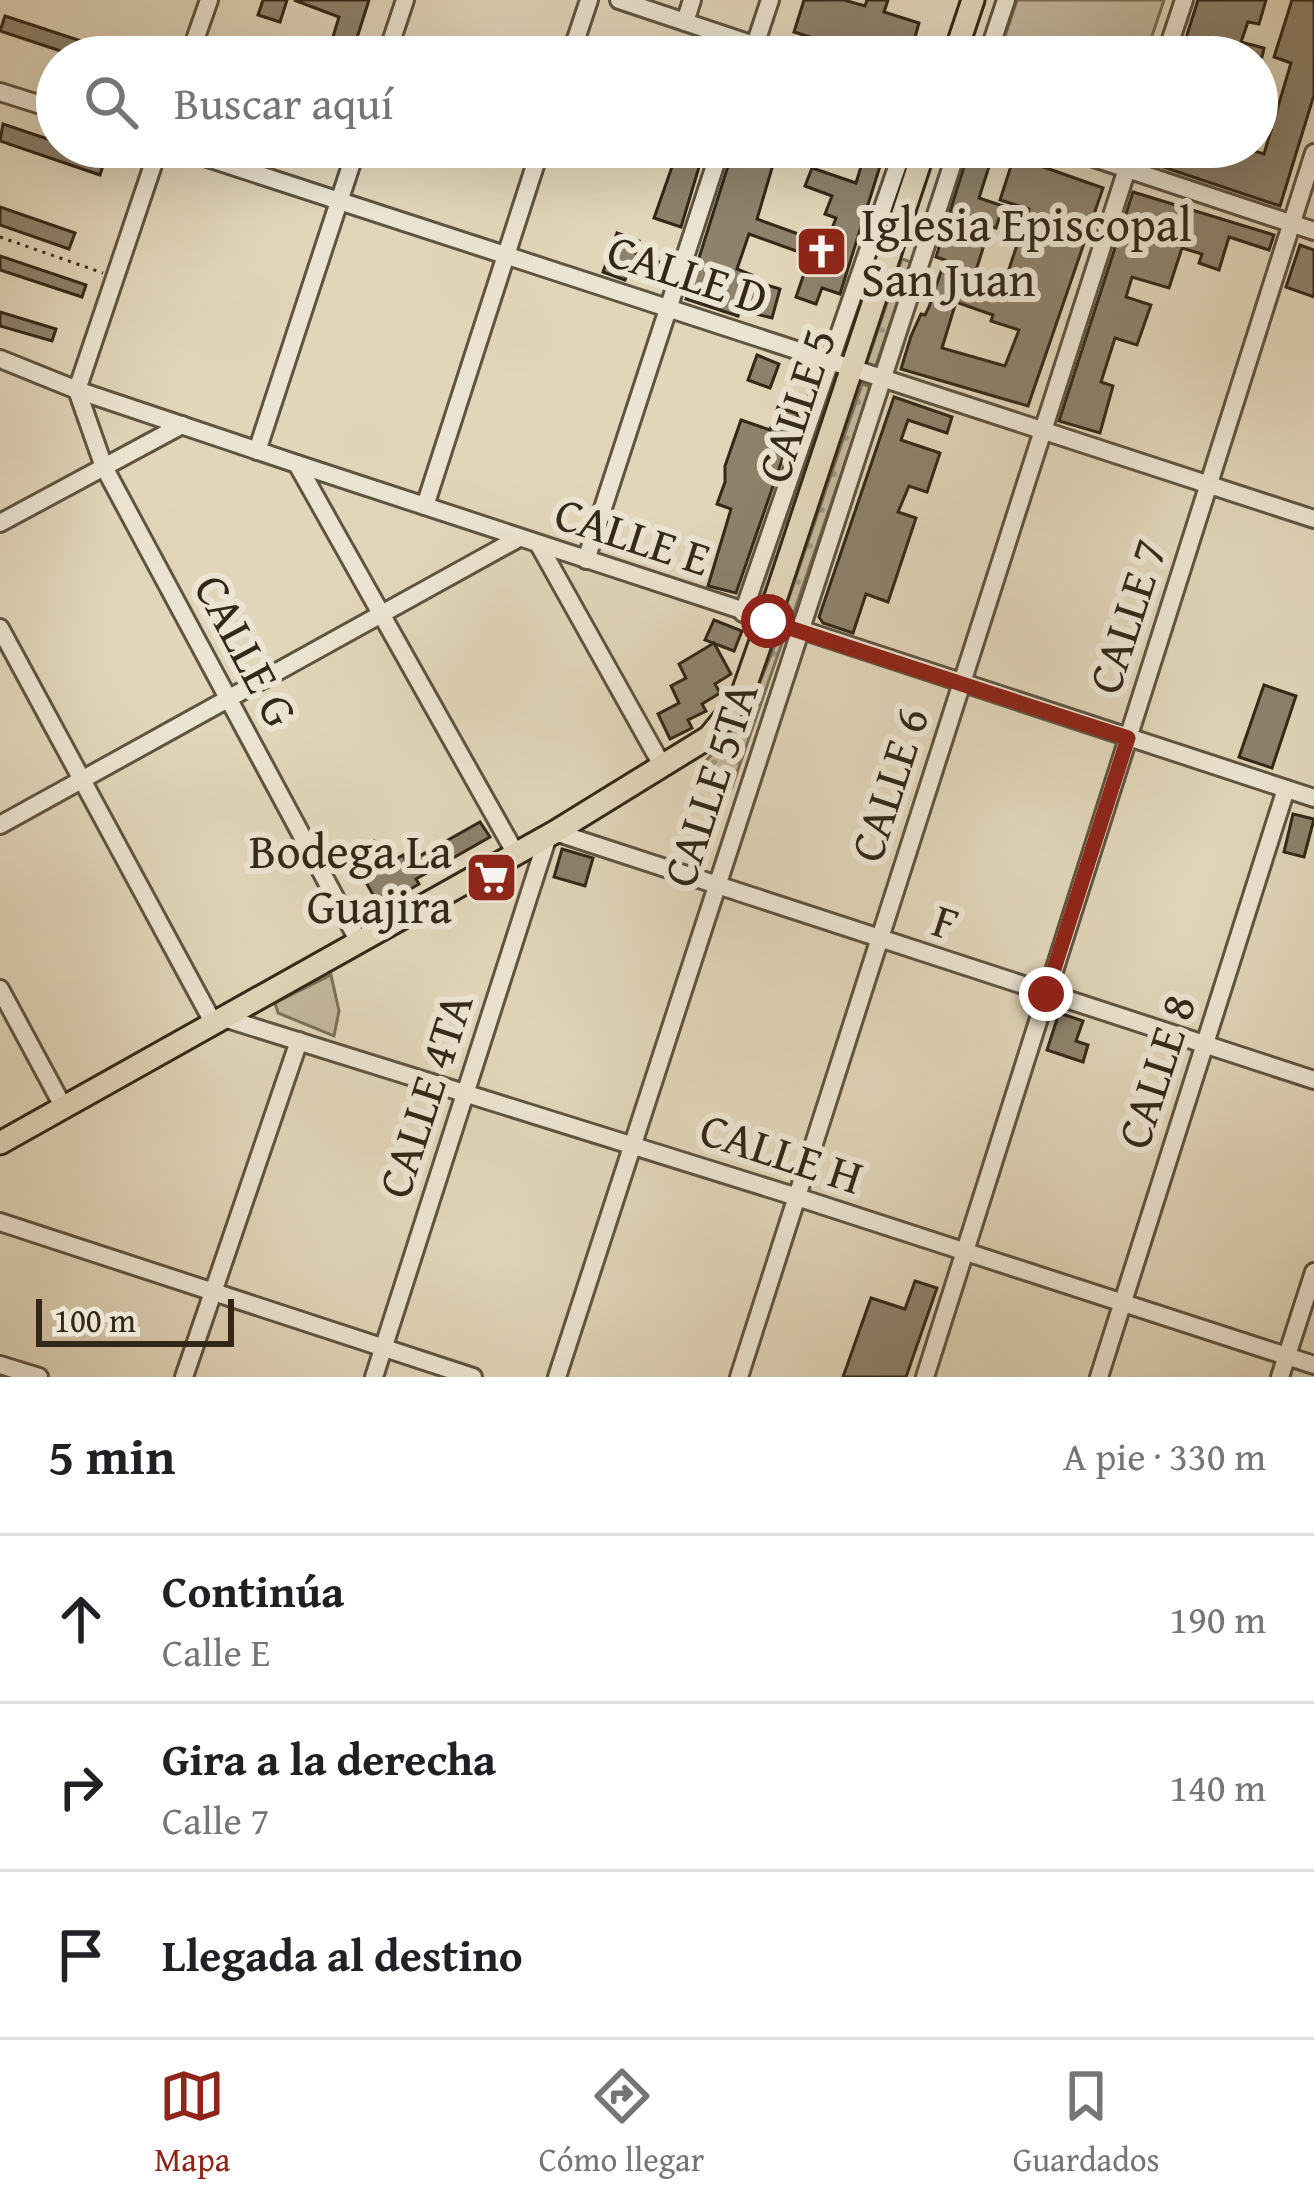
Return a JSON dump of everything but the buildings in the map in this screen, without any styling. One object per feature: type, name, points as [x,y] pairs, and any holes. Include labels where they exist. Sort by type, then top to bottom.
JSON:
[{"type":"main road","points":[[962,36],[973,0]]},
{"type":"main road","name":"CALLE 5","points":[[0,1143],[552,834],[709,737],[731,714],[768,621],[918,168]]},
{"type":"street","points":[[197,36],[209,0]]},
{"type":"street","points":[[393,36],[405,0]]},
{"type":"street","points":[[577,36],[589,0]]},
{"type":"street","points":[[619,0],[718,36]]},
{"type":"street","points":[[685,22],[692,0]]},
{"type":"street","points":[[758,36],[770,0]]},
{"type":"street","points":[[994,36],[1006,0]]},
{"type":"street","points":[[1172,36],[1184,0]]},
{"type":"street","points":[[0,92],[36,103]]},
{"type":"street","name":"CALLE 7","points":[[925,1377],[1314,153]]},
{"type":"street","points":[[76,390],[152,168]]},
{"type":"street","name":"CALLE D","points":[[238,168],[1314,518]]},
{"type":"street","points":[[257,451],[350,168]]},
{"type":"street","points":[[425,506],[534,168]]},
{"type":"street","points":[[586,560],[715,168]]},
{"type":"street","name":"CALLE 5","points":[[742,613],[897,168]]},
{"type":"street","name":"CALLE 5TA","points":[[557,1377],[951,168]]},
{"type":"street","points":[[1124,168],[1314,231]]},
{"type":"street","name":"CALLE 6","points":[[740,1377],[1127,169]]},
{"type":"street","name":"CALLE E","points":[[0,359],[257,451],[1314,798]]},
{"type":"street","name":"CALLE G","points":[[76,390],[104,467],[359,942]]},
{"type":"street","points":[[0,523],[182,425]]},
{"type":"street","points":[[297,464],[516,854]]},
{"type":"street","points":[[0,825],[519,538]]},
{"type":"street","points":[[539,544],[663,767]]},
{"type":"street","points":[[0,628],[219,1021]]},
{"type":"street","name":"CALLE 8","points":[[1099,1377],[1286,789]]},
{"type":"street","name":"F","points":[[552,834],[1314,1080]]},
{"type":"street","name":"CALLE 4TA","points":[[374,1377],[552,834]]},
{"type":"street","points":[[0,988],[64,1108]]},
{"type":"street","name":"CALLE H","points":[[219,1021],[299,1041],[797,1197],[1314,1365]]},
{"type":"street","points":[[184,1377],[299,1041]]},
{"type":"street","points":[[0,1222],[473,1377]]},
{"type":"street","points":[[1280,1377],[1314,1272]]},
{"type":"street","points":[[0,1365],[39,1377]]},
{"type":"path","points":[[0,237],[116,278]]},
{"type":"shaded area","points":[[1017,0],[1164,0],[1152,36],[1005,36]]},
{"type":"shaded area","points":[[902,259],[911,262],[875,368],[866,365]]},
{"type":"shaded area","points":[[831,371],[840,374],[760,608],[751,605]]},
{"type":"shaded area","points":[[862,384],[871,387],[791,621],[782,618]]},
{"type":"shaded area","points":[[778,638],[783,640],[732,787],[706,761],[747,713]]},
{"type":"shaded area","points":[[331,975],[339,1011],[334,1036],[278,1013],[275,1003]]},
{"type":"place","name":"Iglesia Episcopal San Juan","points":[[822,251]]},
{"type":"place","name":"Bodega La Guajira","points":[[491,878]]},
{"type":"route","points":[[768,621],[1128,738],[1046,994]]}]
